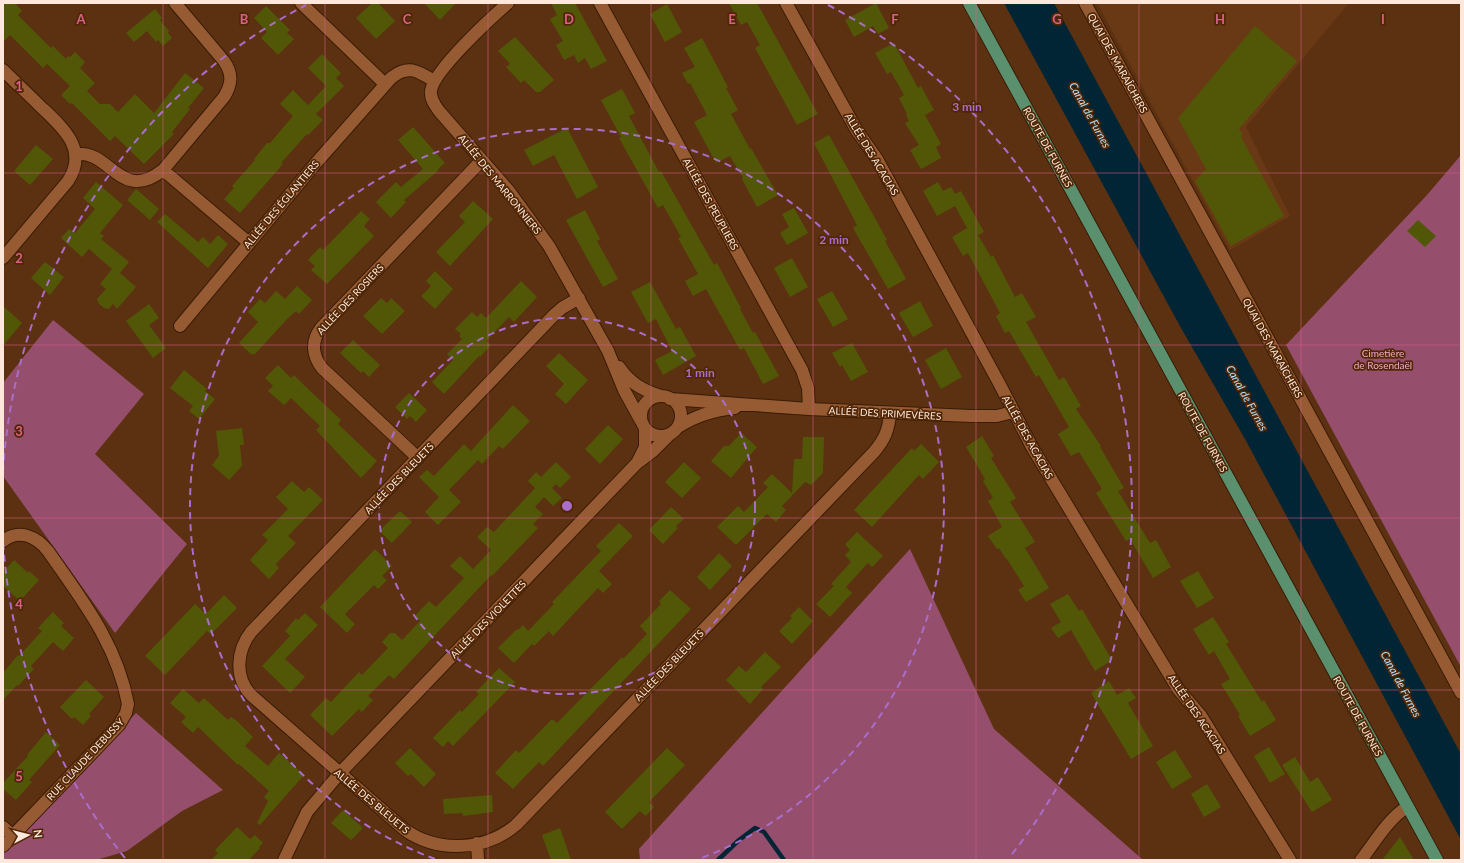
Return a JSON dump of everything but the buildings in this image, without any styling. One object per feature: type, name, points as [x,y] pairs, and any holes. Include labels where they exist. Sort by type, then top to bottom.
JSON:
[{"type":"main road","name":"ROUTE DE FURNES","points":[[969,3],[1437,860]]},
{"type":"street","points":[[75,154],[84,153],[92,155],[121,177],[129,180],[150,178],[162,170],[224,97],[231,83],[227,66],[175,3]]},
{"type":"street","points":[[301,3],[385,84]]},
{"type":"street","points":[[434,80],[483,26],[508,3]]},
{"type":"street","name":"ALLÉE DES PEUPLIERS","points":[[600,3],[802,370],[808,388],[809,409]]},
{"type":"street","name":"ALLÉE DES ACACIAS","points":[[786,3],[857,131],[877,159],[999,383],[1032,447],[1178,689],[1200,716],[1290,860]]},
{"type":"street","name":"QUAI DES MARAÎCHERS","points":[[1085,3],[1461,693]]},
{"type":"street","points":[[3,70],[65,131],[72,142],[75,154],[74,168],[68,181],[3,258]]},
{"type":"street","name":"ALLÉE DES ÉGLANTIERS","points":[[180,326],[316,163],[394,75],[406,70],[411,70],[419,72],[434,80]]},
{"type":"street","name":"ALLÉE DES MARRONNIERS","points":[[434,80],[430,94],[433,103],[509,192],[541,234],[560,264],[608,351],[624,390],[643,425]]},
{"type":"street","name":"ALLÉE DES ROSIERS","points":[[418,458],[322,368],[315,354],[315,338],[321,328],[482,160]]},
{"type":"street","points":[[162,170],[249,243]]},
{"type":"street","name":"ALLÉE DES BLEUETS","points":[[579,298],[562,308],[554,315],[251,632],[241,649],[239,664],[241,678],[247,690],[339,774],[404,830],[415,837],[430,843],[442,846],[477,843],[501,835],[520,820],[874,452],[885,437],[889,426],[890,413]]},
{"type":"street","name":"ALLÉE DES MARRONNIERS","points":[[608,351],[632,382],[643,389],[666,397]]},
{"type":"street","points":[[666,397],[677,404],[681,419],[673,431],[661,437],[651,434],[643,425],[641,411],[650,399],[666,397]]},
{"type":"street","name":"ALLÉE DES PRIMEVÈRES","points":[[666,397],[756,406],[982,417],[997,416],[1013,412]]},
{"type":"street","name":"ALLÉE DES PRIMEVÈRES","points":[[673,431],[695,417],[716,411],[756,406]]},
{"type":"street","name":"ALLÉE DES VIOLETTES","points":[[636,464],[645,447],[643,425]]},
{"type":"street","name":"ALLÉE DES VIOLETTES","points":[[284,860],[307,812],[339,774],[636,464],[653,451],[673,431]]},
{"type":"street","name":"RUE CLAUDE DEBUSSY","points":[[3,541],[14,535],[20,534],[29,536],[40,542],[48,551],[95,618],[113,655],[128,704],[126,713],[119,725],[3,846]]},
{"type":"street","points":[[1361,860],[1391,822],[1408,807]]},
{"type":"street","points":[[3,827],[13,836]]},
{"type":"street","points":[[477,843],[478,860]]},
{"type":"shaded area","points":[[1097,3],[1349,3],[1246,127],[1290,216],[1230,250]]},
{"type":"green space","name":"Cimetière de Rosendaël","points":[[1461,155],[1461,667],[1286,345],[1427,195]]},
{"type":"green space","points":[[53,320],[144,394],[95,454],[187,544],[115,633],[3,476],[3,383]]},
{"type":"green space","points":[[910,549],[994,729],[1143,860],[640,860],[639,849]]},
{"type":"green space","points":[[136,713],[223,790],[182,811],[127,851],[96,860],[3,860],[3,853]]},
{"type":"water","name":"Canal de Furnes","points":[[1004,3],[1054,3],[1461,754],[1461,840],[1245,439],[1181,328]]},
{"type":"waterway","points":[[718,860],[739,840],[755,828],[764,832],[784,860]]}]
